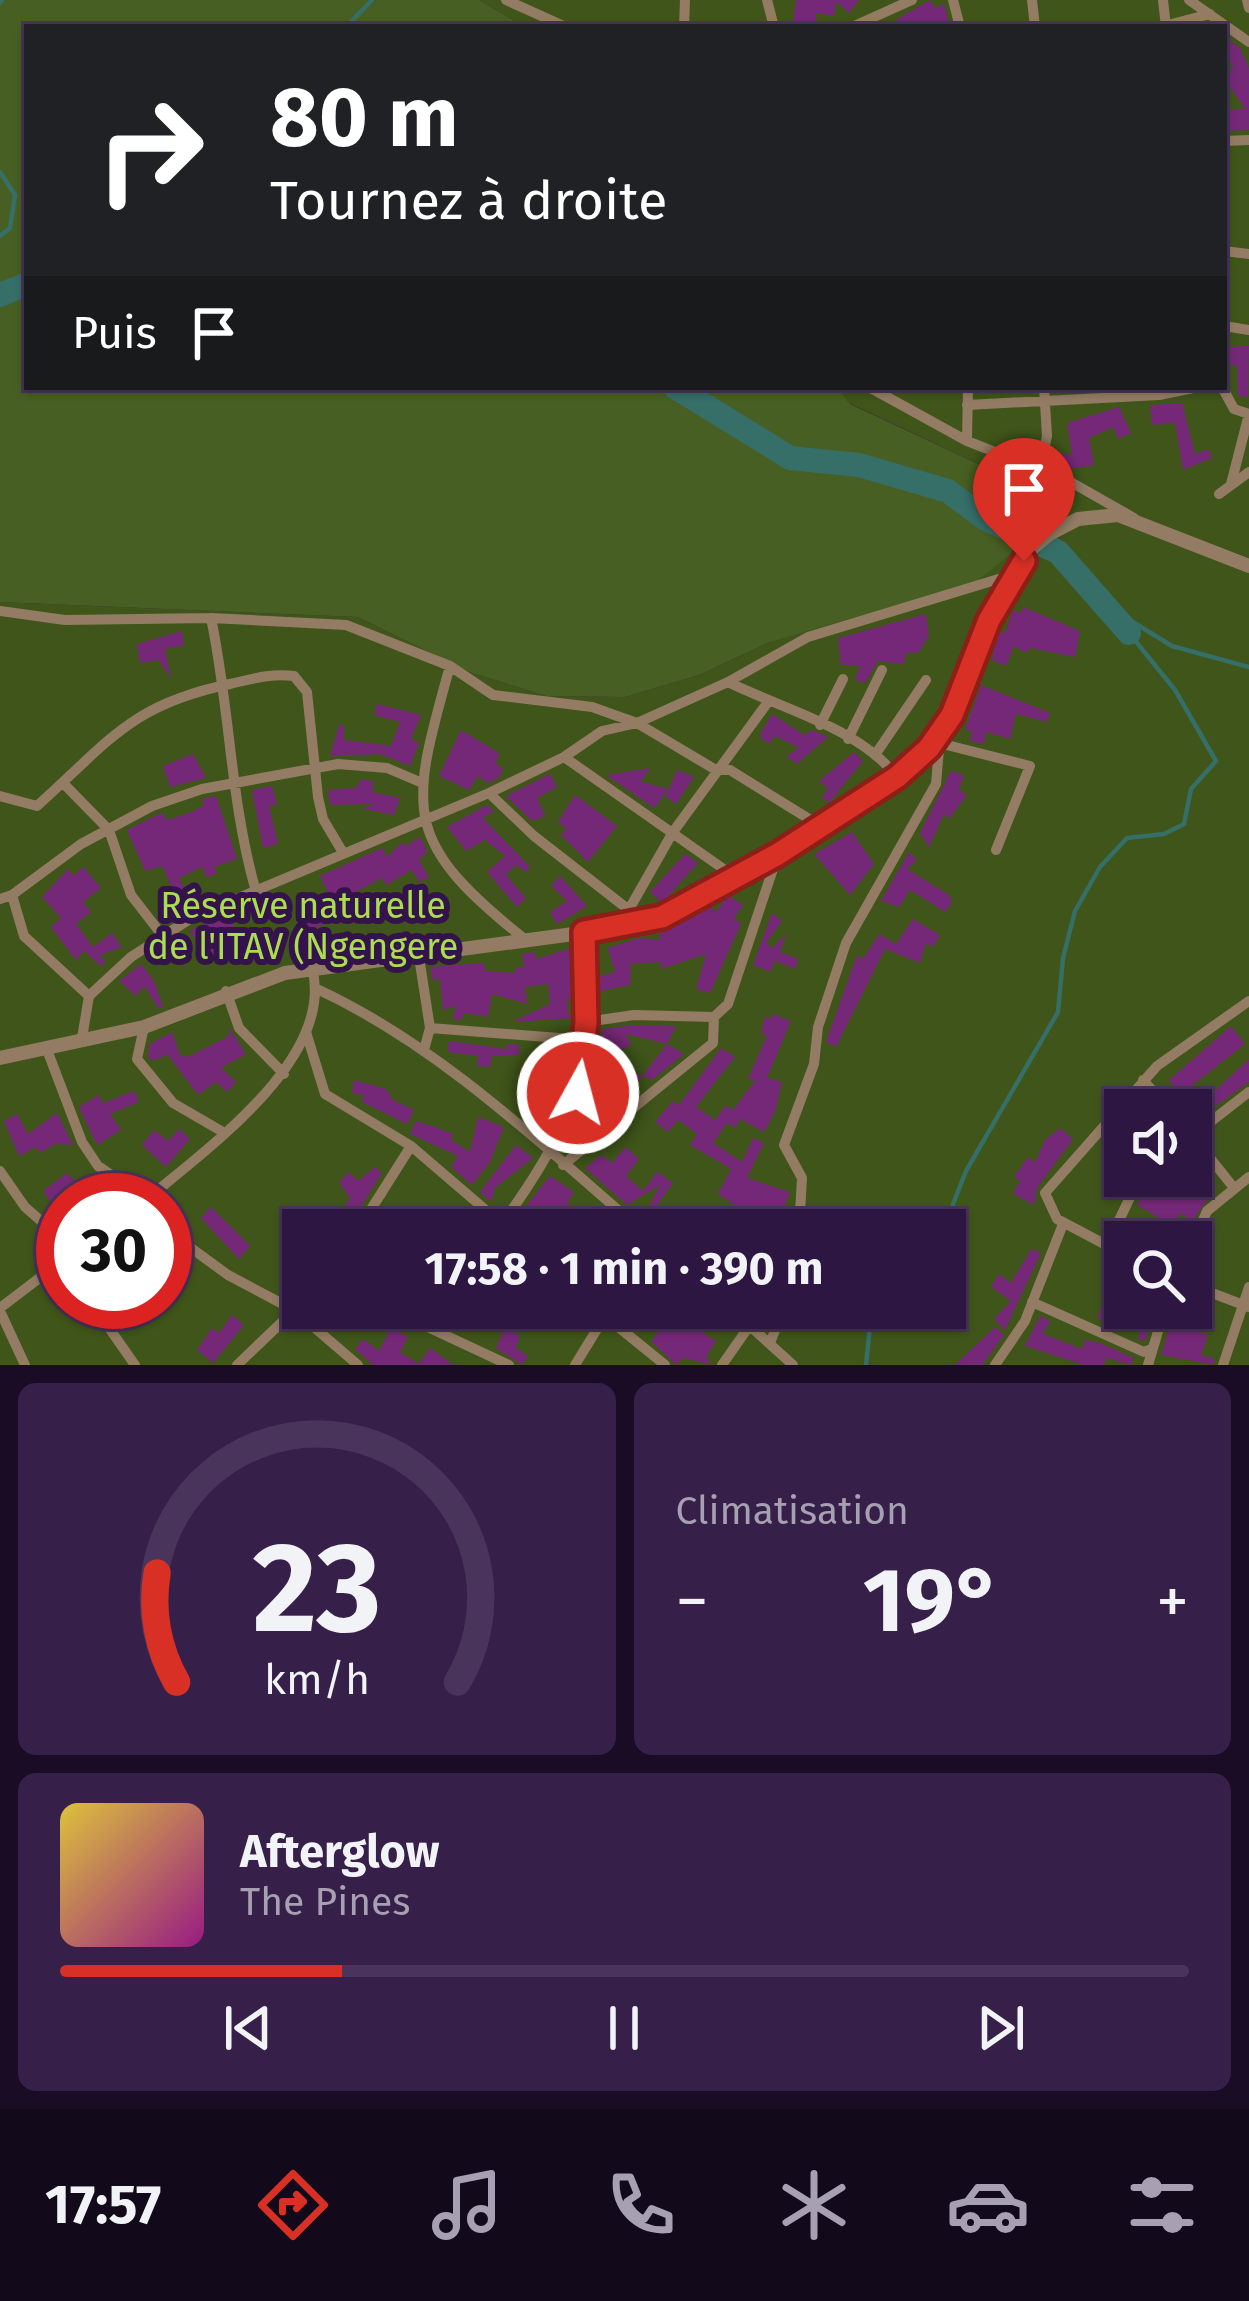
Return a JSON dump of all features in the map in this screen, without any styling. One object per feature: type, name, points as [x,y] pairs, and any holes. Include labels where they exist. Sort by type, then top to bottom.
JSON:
[{"type":"street","points":[[506,0],[559,24]]},
{"type":"street","points":[[542,16],[545,0]]},
{"type":"street","points":[[872,24],[912,0]]},
{"type":"street","points":[[1189,0],[1224,24]]},
{"type":"street","points":[[1175,24],[1210,14]]},
{"type":"street","points":[[874,390],[967,441],[1111,502],[1146,526]]},
{"type":"street","points":[[967,441],[968,390]]},
{"type":"street","points":[[1040,474],[1048,402],[1045,390]]},
{"type":"street","points":[[1224,390],[1234,409],[1249,414],[1231,484]]},
{"type":"street","points":[[967,405],[1048,402],[1125,391]]},
{"type":"street","points":[[1219,494],[1249,472]]},
{"type":"street","points":[[800,1209],[802,1178],[784,1145],[796,1100],[814,1064],[818,1027],[853,925],[936,784],[940,738],[1015,574],[1036,544],[1069,523],[1118,515],[1249,566]]},
{"type":"street","points":[[82,1037],[88,997],[162,935],[255,888],[489,793],[564,757],[602,731],[637,723],[728,682],[808,637],[1015,574]]},
{"type":"street","points":[[0,611],[65,620],[211,618],[346,625],[451,666],[493,695],[592,707],[637,723],[716,770],[730,770],[822,827]]},
{"type":"street","points":[[211,618],[225,685],[231,787],[255,888]]},
{"type":"street","points":[[451,666],[420,782],[422,818],[457,878],[527,941]]},
{"type":"street","points":[[848,739],[882,670]]},
{"type":"street","points":[[0,796],[38,806],[130,718],[177,695],[274,674],[294,676],[307,692],[313,770],[323,819],[342,851]]},
{"type":"street","points":[[820,725],[843,679]]},
{"type":"street","points":[[875,755],[926,680]]},
{"type":"street","points":[[728,682],[848,739],[875,755],[897,777]]},
{"type":"street","points":[[627,913],[673,832],[768,702]]},
{"type":"street","points":[[0,1058],[144,1027],[226,992],[312,968],[647,924],[822,827],[897,777],[940,738]]},
{"type":"street","points":[[940,738],[1030,766],[996,850]]},
{"type":"street","points":[[564,757],[735,877]]},
{"type":"street","points":[[88,997],[24,936],[6,897],[81,844],[152,806],[202,789],[358,764],[388,768],[420,782]]},
{"type":"street","points":[[63,783],[109,830],[130,895],[162,935]]},
{"type":"street","points":[[489,793],[627,913],[647,924]]},
{"type":"street","points":[[586,1022],[634,1015],[713,1017],[728,1004],[778,854]]},
{"type":"street","points":[[517,1209],[551,1155],[578,1093],[586,1022],[584,932]]},
{"type":"street","points":[[419,957],[430,1028],[424,1050]]},
{"type":"street","points":[[177,1173],[284,1074],[306,1032],[317,989],[312,968]]},
{"type":"street","points":[[317,989],[371,1014],[424,1050],[616,1209]]},
{"type":"street","points":[[226,992],[239,1028],[284,1074]]},
{"type":"street","points":[[1104,1245],[1063,1224],[1046,1204],[1045,1193],[1143,1080],[1187,1040],[1249,1001]]},
{"type":"street","points":[[563,1165],[697,1059],[713,1043],[713,1017]]},
{"type":"street","points":[[144,1027],[137,1059],[172,1102],[223,1132]]},
{"type":"street","points":[[430,1028],[585,1040]]},
{"type":"street","points":[[306,1032],[325,1094],[411,1146],[481,1209]]},
{"type":"street","points":[[46,1047],[82,1142],[108,1173]]},
{"type":"street","points":[[1143,1080],[1151,1089]]},
{"type":"street","points":[[1212,1121],[1249,1092]]},
{"type":"street","points":[[371,1209],[411,1146]]},
{"type":"street","points":[[1212,1161],[1234,1188]]},
{"type":"street","points":[[0,1171],[36,1216]]},
{"type":"street","points":[[1203,1221],[1208,1211],[1249,1177]]},
{"type":"street","points":[[994,1365],[1032,1302],[1063,1224]]},
{"type":"street","points":[[192,1249],[228,1275],[282,1299]]},
{"type":"street","points":[[25,1365],[0,1310],[36,1281]]},
{"type":"street","points":[[1223,1365],[1249,1287]]},
{"type":"street","points":[[1212,1293],[1245,1306]]},
{"type":"street","points":[[1032,1302],[1144,1352],[1151,1349]]},
{"type":"street","points":[[238,1365],[282,1322]]},
{"type":"street","points":[[110,1329],[135,1365]]},
{"type":"street","points":[[321,1329],[358,1365]]},
{"type":"street","points":[[433,1329],[508,1365]]},
{"type":"street","points":[[575,1365],[594,1329]]},
{"type":"street","points":[[624,1329],[665,1365]]},
{"type":"street","points":[[722,1365],[747,1329]]},
{"type":"street","points":[[754,1329],[793,1365]]},
{"type":"street","points":[[770,1343],[776,1329]]},
{"type":"street","points":[[1148,1365],[1158,1329]]},
{"type":"green space","points":[[0,0],[479,0],[520,24],[24,24],[24,390],[839,390],[850,404],[1036,491],[1037,518],[1008,556],[976,582],[770,642],[699,675],[625,697],[546,696],[469,672],[358,617],[0,602]]},
{"type":"green space","name":"Réserve naturelle de l'ITAV (Ngengere","points":[[479,0],[1249,0],[1249,1365],[0,1365],[0,602],[358,617],[469,672],[546,696],[625,697],[699,675],[770,642],[1036,491],[849,403],[839,390],[1227,390],[1227,24],[520,24]]},
{"type":"building","points":[[796,0],[859,0],[849,13],[836,2],[834,16],[817,13],[815,24],[793,23]]},
{"type":"building","points":[[930,0],[935,8],[944,4],[949,24],[889,24]]},
{"type":"building","points":[[1227,38],[1240,48],[1249,68],[1249,130],[1227,131],[1227,110],[1245,109],[1227,82],[1233,70]]},
{"type":"building","points":[[1249,345],[1248,397],[1238,396],[1237,365],[1227,366],[1227,348]]},
{"type":"building","points":[[1182,403],[1195,454],[1208,449],[1212,458],[1183,470],[1175,423],[1152,425],[1150,405]]},
{"type":"building","points":[[1119,407],[1131,433],[1118,439],[1113,427],[1089,438],[1094,465],[1068,469],[1051,464],[1054,452],[1072,455],[1067,423]]},
{"type":"building","points":[[1023,607],[1080,631],[1075,657],[1030,648],[1026,653],[1014,646],[1006,666],[992,660],[997,631],[1005,633],[1013,610],[1021,613]]},
{"type":"building","points":[[926,614],[929,636],[918,653],[906,653],[904,664],[878,661],[865,683],[855,680],[860,665],[841,665],[838,638]]},
{"type":"building","points":[[182,631],[184,645],[165,649],[171,678],[158,660],[140,663],[137,644]]},
{"type":"building","points":[[981,685],[1050,713],[1047,722],[1016,714],[1010,739],[986,732],[984,744],[970,741],[972,731],[965,730]]},
{"type":"building","points":[[377,704],[421,715],[411,739],[419,743],[410,766],[380,754],[330,756],[339,725],[344,725],[344,740],[391,746],[400,722],[374,715]]},
{"type":"building","points":[[772,714],[804,735],[812,730],[828,737],[797,764],[786,756],[799,748],[775,736],[769,744],[759,736]]},
{"type":"building","points":[[461,730],[499,753],[496,764],[503,768],[499,778],[488,783],[478,776],[469,790],[439,776]]},
{"type":"building","points":[[854,752],[863,761],[829,803],[822,797],[828,788],[819,781]]},
{"type":"building","points":[[193,754],[206,778],[170,787],[163,766]]},
{"type":"building","points":[[650,768],[641,782],[669,789],[654,808],[606,775]]},
{"type":"building","points":[[677,770],[694,777],[676,804],[666,797]]},
{"type":"building","points":[[951,771],[964,775],[959,790],[967,795],[949,819],[944,814],[929,847],[920,833]]},
{"type":"building","points":[[550,774],[557,787],[537,798],[545,816],[532,821],[506,796]]},
{"type":"building","points":[[361,779],[374,782],[372,792],[400,798],[394,815],[363,809],[375,804],[330,805],[328,790],[356,788]]},
{"type":"building","points":[[272,786],[277,805],[269,806],[278,844],[263,848],[252,790]]},
{"type":"building","points":[[575,795],[617,826],[588,862],[561,835],[566,829],[558,822]]},
{"type":"building","points":[[216,796],[237,859],[214,867],[217,873],[207,878],[202,867],[179,878],[186,892],[176,897],[162,866],[145,871],[127,830],[161,813],[168,820],[194,811],[204,805],[202,799]]},
{"type":"building","points":[[487,805],[494,811],[483,818],[530,867],[526,872],[516,865],[506,875],[526,898],[517,907],[487,872],[505,856],[485,840],[466,851],[447,827]]},
{"type":"building","points":[[852,832],[874,864],[850,895],[814,854]]},
{"type":"building","points":[[421,837],[427,852],[419,860],[429,877],[419,882],[412,870],[386,885],[382,878],[340,900],[345,909],[328,923],[305,931],[299,917],[332,901],[320,876],[382,848],[387,857],[402,842],[405,846]]},
{"type":"building","points":[[909,852],[917,860],[907,869],[949,895],[952,902],[945,912],[910,890],[899,907],[881,901]]},
{"type":"building","points":[[685,854],[698,863],[662,903],[650,892]]},
{"type":"building","points":[[83,867],[101,888],[83,902],[91,912],[76,924],[93,947],[112,933],[122,947],[100,955],[105,962],[101,966],[84,951],[76,960],[51,927],[61,918],[42,897],[68,869],[73,876]]},
{"type":"building","points":[[560,876],[587,906],[557,924],[550,912],[567,901],[551,886]]},
{"type":"building","points":[[728,895],[743,905],[734,918],[741,924],[710,993],[696,989],[706,954],[661,969],[661,962],[631,964],[630,985],[597,992],[595,977],[615,972],[608,948],[639,938],[661,940],[658,935],[712,907],[715,913]]},
{"type":"building","points":[[772,913],[782,921],[766,943],[772,948],[786,934],[780,952],[798,959],[795,969],[775,961],[770,972],[753,965]]},
{"type":"building","points":[[226,914],[234,926],[219,935],[222,948],[211,955],[189,931]]},
{"type":"building","points":[[913,919],[940,935],[933,947],[926,943],[920,963],[885,949],[836,1047],[826,1042],[857,955],[863,959],[879,934],[896,944]]},
{"type":"building","points":[[575,947],[574,998],[567,999],[568,1014],[576,1018],[512,1022],[550,1004],[548,984],[525,987],[527,1004],[492,994],[488,1017],[465,1013],[460,1021],[453,1019],[456,1006],[443,1010],[440,979],[432,980],[430,967],[484,963],[485,971],[515,973],[516,967],[524,968],[522,954],[535,952],[536,959]]},
{"type":"building","points":[[141,964],[154,981],[163,1007],[159,1009],[144,986],[136,996],[119,981]]},
{"type":"building","points":[[772,1014],[791,1021],[767,1078],[782,1082],[775,1112],[764,1132],[740,1119],[736,1128],[727,1123],[713,1143],[742,1162],[753,1138],[764,1143],[747,1178],[790,1192],[784,1209],[740,1209],[718,1194],[731,1169],[690,1145],[697,1134],[678,1120],[668,1132],[655,1122],[673,1101],[679,1105],[721,1048],[735,1057],[696,1107],[715,1120],[726,1105],[733,1110],[755,1081],[748,1079],[767,1035],[761,1033],[765,1016],[770,1020]]},
{"type":"building","points":[[676,1026],[667,1044],[626,1034],[631,1045],[595,1063],[603,1029]]},
{"type":"building","points":[[1231,1026],[1245,1044],[1188,1089],[1176,1089],[1169,1080]]},
{"type":"building","points":[[229,1028],[246,1054],[221,1068],[236,1082],[227,1092],[216,1082],[198,1095],[168,1055],[151,1061],[148,1056],[150,1044],[172,1032],[180,1055],[188,1057],[229,1036]]},
{"type":"building","points":[[449,1041],[507,1049],[507,1044],[519,1045],[519,1055],[492,1056],[490,1067],[477,1066],[478,1056],[448,1052]]},
{"type":"building","points":[[667,1044],[684,1054],[652,1080],[643,1075]]},
{"type":"building","points":[[1249,1059],[1249,1082],[1212,1109],[1212,1093]]},
{"type":"building","points":[[607,1064],[643,1076],[614,1110],[601,1099],[597,1109],[580,1103],[585,1088],[596,1092]]},
{"type":"building","points":[[354,1080],[386,1089],[393,1100],[414,1110],[407,1124],[362,1102],[364,1095],[352,1093]]},
{"type":"building","points":[[134,1091],[139,1102],[110,1114],[121,1130],[97,1145],[79,1107],[98,1095],[103,1103]]},
{"type":"building","points":[[57,1113],[73,1145],[55,1144],[40,1153],[36,1147],[19,1156],[4,1121],[17,1114],[28,1134]]},
{"type":"building","points":[[478,1117],[504,1127],[490,1162],[472,1185],[451,1167],[458,1156],[410,1134],[416,1121],[453,1134],[451,1140],[470,1152]]},
{"type":"building","points":[[1060,1128],[1073,1139],[1037,1188],[1034,1205],[1013,1194],[1020,1180],[1014,1177],[1027,1158],[1035,1162],[1045,1140]]},
{"type":"building","points":[[179,1129],[190,1139],[166,1167],[142,1145],[154,1130],[168,1141]]},
{"type":"building","points":[[516,1145],[533,1158],[495,1188],[491,1202],[480,1192]]},
{"type":"building","points":[[625,1147],[639,1159],[626,1176],[643,1191],[657,1172],[673,1183],[655,1208],[650,1204],[660,1185],[627,1205],[585,1168],[601,1155],[612,1163]]},
{"type":"building","points":[[375,1167],[382,1173],[359,1209],[343,1209],[350,1198],[339,1182],[349,1172],[358,1181]]},
{"type":"building","points":[[550,1176],[574,1192],[567,1203],[575,1209],[526,1206]]},
{"type":"building","points":[[1141,1197],[1151,1201],[1154,1197],[1209,1197],[1192,1221],[1180,1213],[1175,1221],[1164,1221],[1137,1205]]},
{"type":"building","points":[[211,1207],[250,1246],[239,1259],[201,1218]]},
{"type":"building","points":[[1031,1249],[1041,1253],[1005,1330],[994,1319],[1011,1301],[991,1287],[999,1274],[1011,1283]]},
{"type":"building","points":[[232,1315],[244,1325],[213,1363],[197,1350],[212,1328],[219,1333]]},
{"type":"building","points":[[1040,1316],[1050,1321],[1043,1334],[1082,1349],[1085,1340],[1100,1343],[1134,1358],[1131,1365],[1106,1358],[1104,1365],[1084,1365],[1025,1346]]},
{"type":"building","points":[[995,1327],[1004,1335],[982,1365],[955,1365]]},
{"type":"building","points":[[393,1329],[408,1337],[400,1352],[419,1364],[430,1348],[453,1365],[373,1365],[355,1349],[363,1339],[379,1351]]},
{"type":"building","points":[[504,1329],[517,1329],[516,1348],[528,1356],[522,1365],[496,1348]]},
{"type":"building","points":[[661,1329],[706,1329],[703,1333],[716,1341],[706,1357],[712,1365],[683,1358],[676,1365],[651,1341]]},
{"type":"building","points":[[1169,1329],[1195,1329],[1208,1335],[1201,1355],[1215,1359],[1213,1365],[1161,1355]]},
{"type":"waterway","points":[[349,24],[372,0]]},
{"type":"waterway","points":[[0,172],[15,195],[10,228],[0,236]]},
{"type":"waterway","points":[[0,295],[24,285]]},
{"type":"waterway","points":[[680,390],[790,458],[859,465],[948,491],[984,518],[1058,552],[1129,633]]},
{"type":"waterway","points":[[1094,598],[1172,646],[1249,667]]},
{"type":"waterway","points":[[951,1209],[966,1171],[1058,1012],[1063,958],[1075,911],[1100,867],[1127,838],[1164,834],[1184,824],[1191,789],[1216,761],[1175,690],[1129,633]]},
{"type":"waterway","points":[[866,1365],[870,1329]]},
{"type":"route","points":[[578,1093],[586,1022],[584,932],[647,924],[662,917],[778,854],[897,777],[929,748],[952,715],[989,620],[1024,561]]}]
